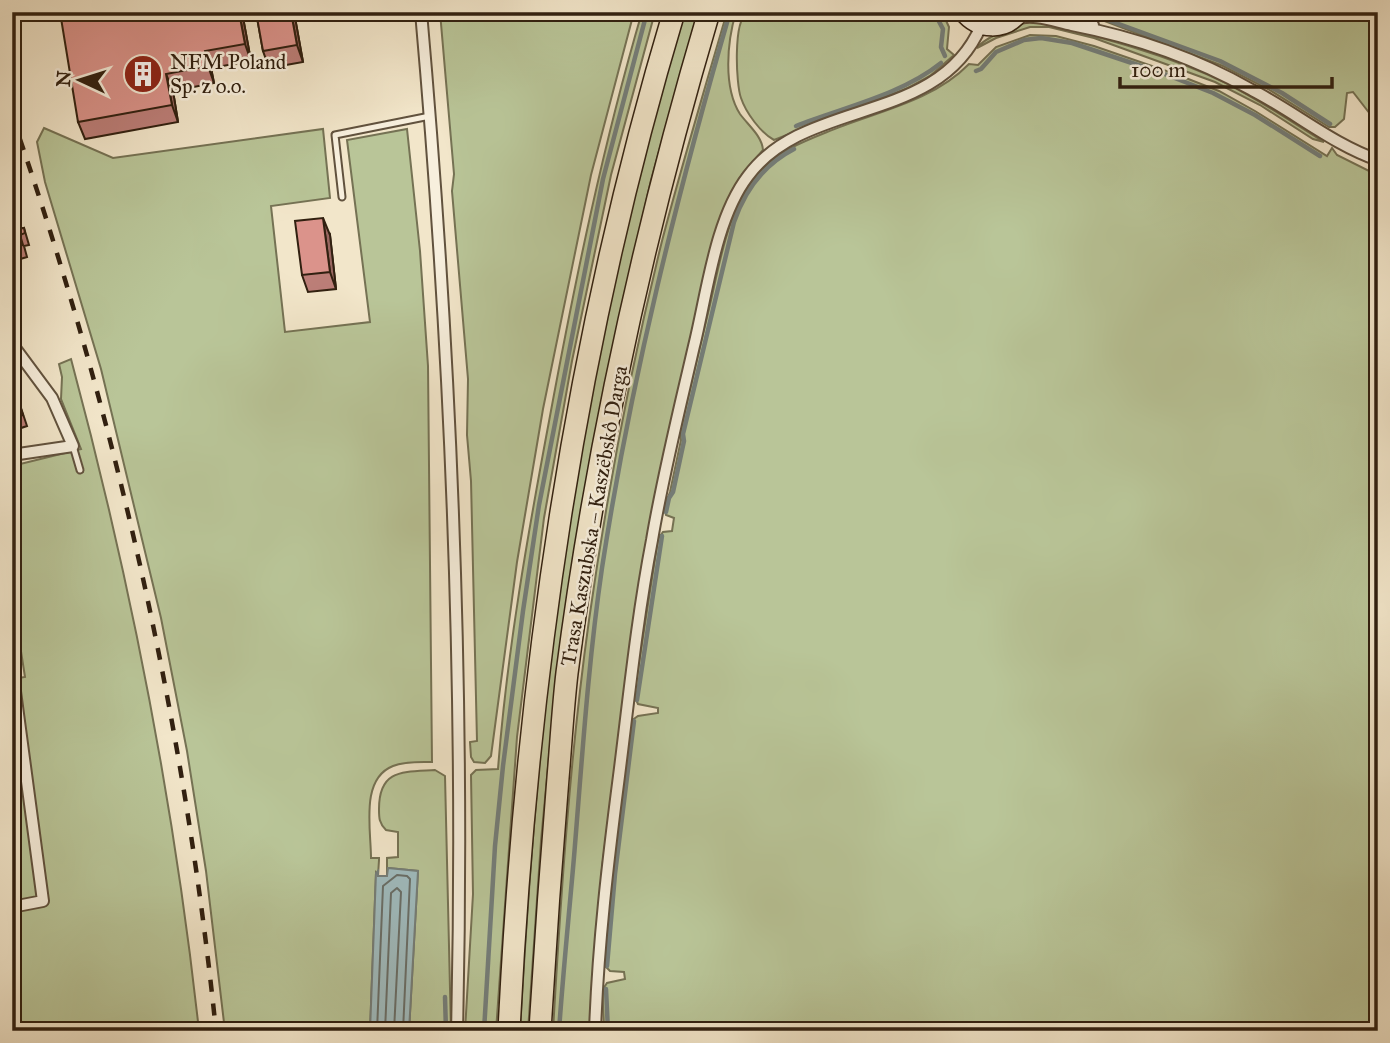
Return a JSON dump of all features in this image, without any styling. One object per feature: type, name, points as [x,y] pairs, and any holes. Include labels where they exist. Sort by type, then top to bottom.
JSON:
[{"type":"highway","name":"Trasa Kaszubska – Kaszëbskô Darga","points":[[509,1031],[520,858],[537,672],[560,508],[586,360],[611,245],[650,92],[674,12]]},
{"type":"highway","name":"Trasa Kaszubska – Kaszëbskô Darga","points":[[540,1031],[567,676],[591,513],[645,251],[709,12]]},
{"type":"main road","points":[[962,12],[973,23],[997,28],[1018,16]]},
{"type":"street","points":[[421,12],[444,323],[454,575],[460,874],[457,1031]]},
{"type":"street","points":[[1067,12],[1108,32],[1220,73],[1267,98],[1346,148],[1378,160]]},
{"type":"street","points":[[1018,16],[1036,17],[1108,32]]},
{"type":"street","points":[[595,1031],[608,860],[644,585],[676,424],[729,208],[751,172],[774,150],[807,132],[902,98],[931,83],[960,60],[981,26]]},
{"type":"street","points":[[12,344],[52,398],[73,446],[12,455]]},
{"type":"street","points":[[12,669],[43,901],[12,907]]},
{"type":"lane","points":[[341,197],[335,135],[430,116]]},
{"type":"lane","points":[[73,446],[80,470]]},
{"type":"green space","points":[[440,12],[634,12],[591,175],[543,409],[517,562],[491,756],[485,763],[474,762],[470,742],[477,741],[471,481],[467,435],[468,379]]},
{"type":"green space","points":[[642,12],[655,12],[611,175],[572,361],[544,518],[517,737],[496,1031],[465,1031],[473,894],[471,775],[476,770],[498,769],[519,592],[560,365],[602,163]]},
{"type":"green space","points":[[684,12],[698,12],[651,180],[608,369],[556,682],[541,841],[528,1031],[520,1031],[539,764],[556,605],[579,455],[625,232]]},
{"type":"green space","points":[[727,12],[736,12],[730,37],[728,64],[731,91],[740,114],[757,135],[763,150],[743,173],[722,212],[662,464],[635,608],[602,868],[590,1031],[553,1031],[576,722],[604,525],[630,382],[662,241]]},
{"type":"green space","points":[[765,12],[942,12],[949,27],[947,49],[954,55],[930,76],[908,88],[774,140],[759,128],[746,110],[738,80],[739,28],[747,14],[763,17]]},
{"type":"green space","points":[[1081,12],[1378,12],[1378,1031],[604,1031],[603,989],[607,983],[625,979],[624,972],[610,971],[604,965],[631,721],[638,716],[658,713],[658,708],[638,704],[634,695],[658,539],[663,532],[672,531],[674,518],[666,515],[664,507],[670,492],[681,440],[680,433],[721,255],[732,219],[760,171],[791,148],[920,97],[938,88],[969,64],[978,65],[996,47],[1030,35],[1056,36],[1094,46],[1219,91],[1327,156],[1332,148],[1337,155],[1369,171],[1377,123],[1353,92],[1347,93],[1344,119],[1335,127],[1329,127],[1268,89],[1223,66]]},
{"type":"green space","points":[[1035,21],[1133,47],[1205,73],[1252,97],[1324,142],[1313,139],[1260,105],[1215,82],[1094,38],[1049,27],[1030,27],[996,38],[977,48],[987,39],[1004,31]]},
{"type":"green space","points":[[44,128],[113,158],[323,129],[330,198],[271,206],[285,332],[370,322],[347,140],[407,129],[420,251],[428,366],[432,762],[393,766],[383,772],[372,793],[369,820],[371,858],[379,860],[378,876],[376,873],[370,1031],[225,1031],[206,871],[187,751],[161,618],[101,369],[45,182],[37,142]]},
{"type":"green space","points":[[71,359],[113,526],[148,692],[177,860],[199,1031],[12,1031],[12,679],[25,677],[12,594],[12,466],[81,449],[61,399],[62,377],[59,364]]},
{"type":"green space","points":[[435,770],[445,776],[451,1031],[409,1031],[418,871],[389,868],[387,876],[387,858],[398,857],[398,832],[386,830],[381,823],[380,796],[383,786],[395,775]]},
{"type":"water","points":[[388,868],[418,871],[409,1031],[370,1031],[376,873],[378,871],[378,876],[387,876]]},
{"type":"building","name":"NFM Poland Sp. z o.o.","points":[[60,12],[239,12],[245,44],[205,51],[208,66],[166,74],[172,105],[78,122]]},
{"type":"building","points":[[256,12],[291,12],[297,45],[263,51]]},
{"type":"building","points":[[323,218],[330,272],[302,275],[295,221]]},
{"type":"building","points":[[17,226],[18,229],[24,228],[25,233],[20,235],[23,245],[13,249],[12,227]]},
{"type":"building","points":[[16,393],[23,415],[12,418],[12,394]]},
{"type":"waterway","points":[[484,1031],[495,846],[503,766],[539,505],[603,179],[647,12]]},
{"type":"waterway","points":[[559,1031],[589,676],[602,568],[641,357],[692,149],[730,12]]},
{"type":"waterway","points":[[934,12],[943,29],[941,47],[945,56]]},
{"type":"waterway","points":[[1086,12],[1220,61],[1282,93],[1330,124]]},
{"type":"waterway","points":[[976,71],[996,52],[1024,40],[1041,38],[1072,43],[1213,93],[1255,115],[1320,156]]},
{"type":"waterway","points":[[796,126],[890,92],[941,63]]},
{"type":"waterway","points":[[666,512],[673,492],[684,441],[683,434],[734,222],[756,180],[773,163],[794,149]]},
{"type":"waterway","points":[[637,700],[662,536]]},
{"type":"waterway","points":[[607,966],[615,874],[634,721]]},
{"type":"waterway","points":[[606,989],[608,1031]]},
{"type":"waterway","points":[[445,997],[446,1031]]},
{"type":"railway","points":[[12,116],[83,340],[141,568],[185,798],[216,1031]]},
{"type":"place","name":"NFM Poland Sp. z o.o.","points":[[143,74]]}]
